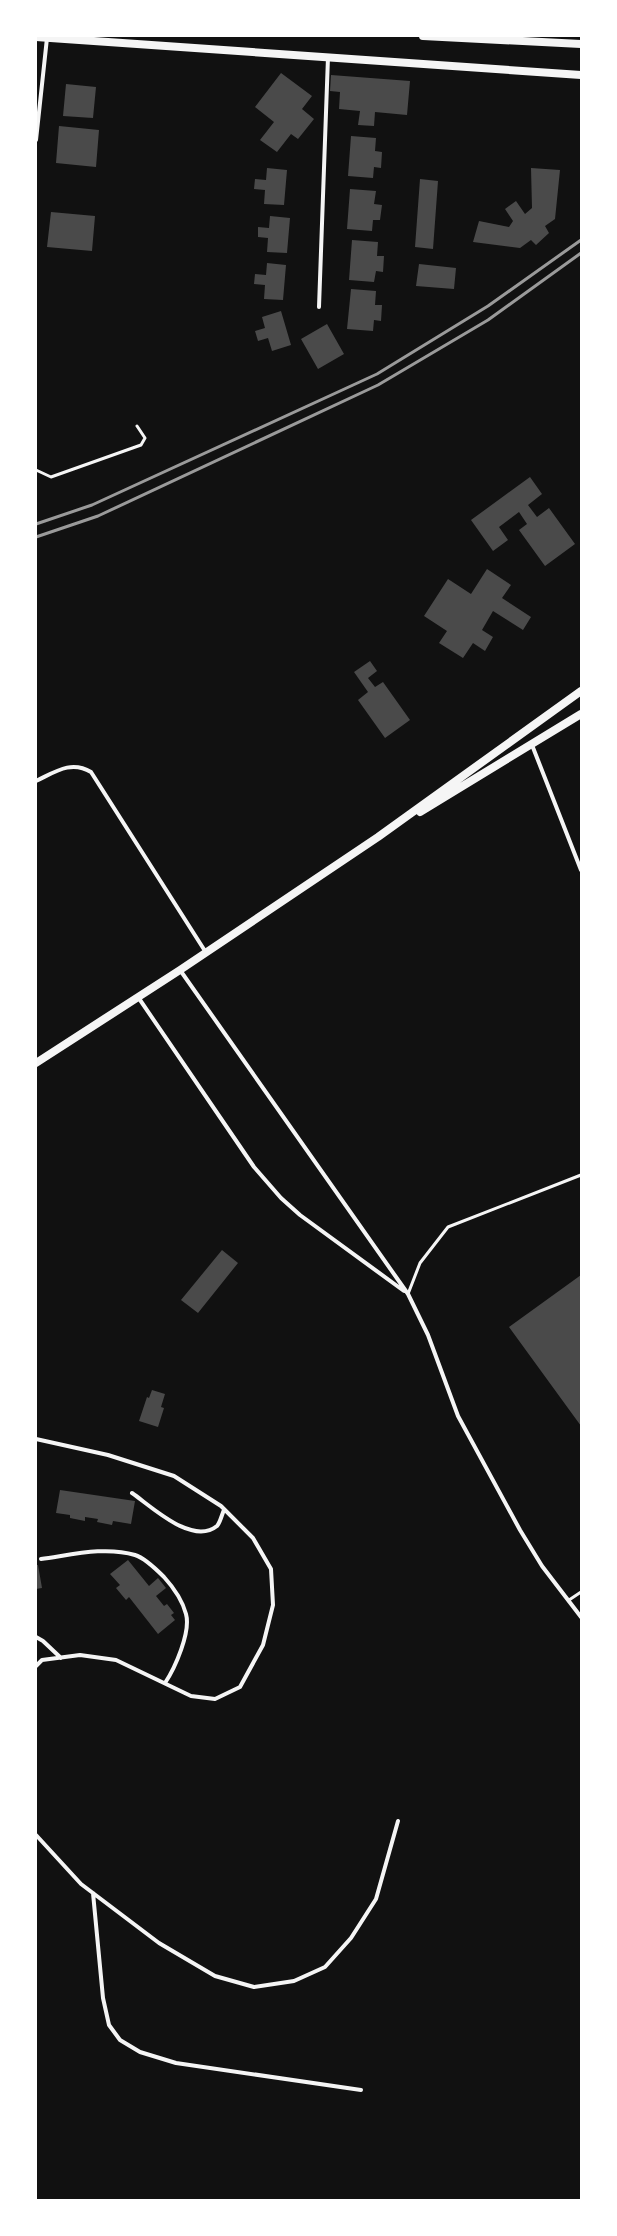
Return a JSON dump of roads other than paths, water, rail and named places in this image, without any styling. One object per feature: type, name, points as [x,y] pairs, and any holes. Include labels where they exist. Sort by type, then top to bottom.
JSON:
[{"type":"main road","points":[[423,36],[581,44]]},
{"type":"main road","points":[[36,37],[581,75]]},
{"type":"main road","points":[[36,1063],[180,970],[205,951],[378,837],[581,691]]},
{"type":"main road","points":[[378,837],[581,714]]},
{"type":"street","points":[[36,140],[47,38]]},
{"type":"street","points":[[319,308],[328,57]]},
{"type":"street","points":[[532,745],[581,870]]},
{"type":"street","points":[[36,781],[64,768],[80,766],[91,772],[205,951]]},
{"type":"street","points":[[180,970],[408,1294],[428,1335],[458,1416],[520,1530],[542,1566],[581,1617]]},
{"type":"street","points":[[138,996],[254,1167],[281,1198],[300,1215],[408,1294]]},
{"type":"street","points":[[36,1439],[108,1455],[174,1476],[224,1510],[253,1538],[271,1569],[273,1605],[263,1645],[240,1687],[215,1699],[191,1696],[116,1660],[80,1655],[42,1660],[36,1666]]},
{"type":"street","points":[[132,1493],[162,1516],[178,1525],[192,1530],[206,1532],[218,1526],[224,1510]]},
{"type":"street","points":[[41,1559],[110,1551],[136,1555],[158,1570],[177,1592],[186,1615],[183,1642],[175,1668],[165,1683]]},
{"type":"street","points":[[36,1638],[43,1641],[60,1658]]},
{"type":"street","points":[[36,1835],[81,1884],[159,1943],[215,1976],[254,1987],[294,1981],[325,1966],[351,1938],[376,1899],[398,1821]]},
{"type":"street","points":[[93,1893],[103,1998],[109,2024],[120,2040],[140,2052],[176,2063],[361,2090]]},
{"type":"lane","points":[[36,470],[50,477],[141,445],[145,438],[137,426]]},
{"type":"lane","points":[[408,1294],[420,1264],[448,1227],[581,1175]]},
{"type":"lane","points":[[569,1600],[581,1592]]},
{"type":"railway","points":[[36,524],[92,505],[377,374],[488,306],[581,240]]},
{"type":"railway","points":[[36,537],[98,516],[378,385],[488,320],[581,253]]}]
